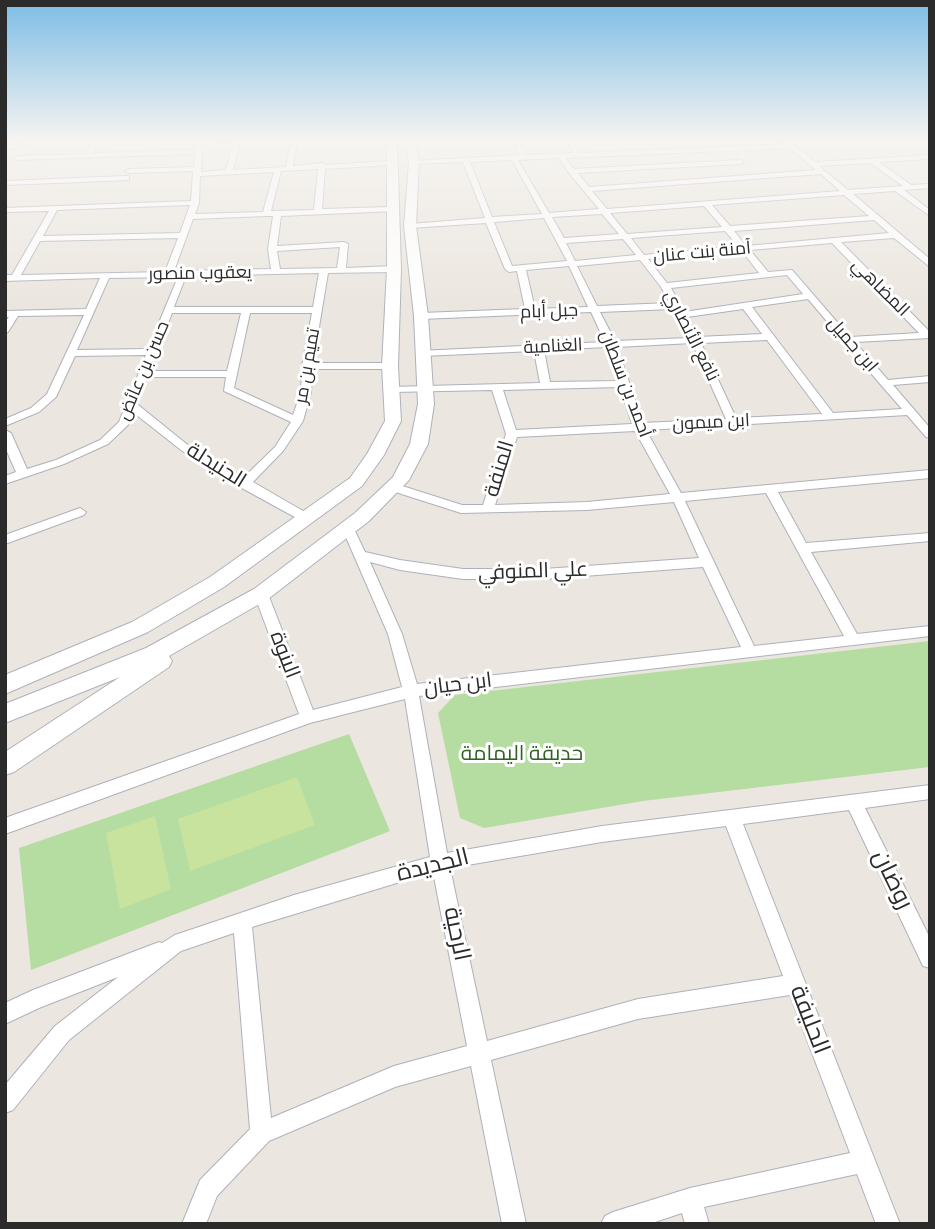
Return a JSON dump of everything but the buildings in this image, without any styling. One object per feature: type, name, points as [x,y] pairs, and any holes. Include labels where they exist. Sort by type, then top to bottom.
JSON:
[{"type":"main road","points":[[5,685],[140,627],[178,606],[356,482],[375,455],[393,421],[390,366],[394,270],[391,197]]},
{"type":"main road","points":[[5,765],[261,594],[348,528],[400,480],[419,444],[426,404],[421,316],[411,226],[412,197]]},
{"type":"main road","points":[[5,714],[154,654],[261,594]]},
{"type":"street","points":[[112,206],[117,197]]},
{"type":"street","points":[[168,275],[195,197]]},
{"type":"street","points":[[266,214],[271,197]]},
{"type":"street","points":[[318,212],[319,197]]},
{"type":"street","points":[[480,197],[489,220]]},
{"type":"street","name":"أحمد بن سلطان","points":[[538,197],[611,344],[639,426],[678,498],[749,650]]},
{"type":"street","name":"نافع الأنصاري","points":[[594,197],[665,286],[695,340],[733,423]]},
{"type":"street","points":[[411,226],[783,197]]},
{"type":"street","points":[[852,197],[929,262]]},
{"type":"street","points":[[908,197],[929,214]]},
{"type":"street","points":[[647,201],[653,208]]},
{"type":"street","points":[[5,209],[195,203]]},
{"type":"street","points":[[707,204],[766,275]]},
{"type":"street","points":[[10,278],[54,209]]},
{"type":"street","points":[[190,216],[391,209]]},
{"type":"street","points":[[276,272],[272,249],[277,214]]},
{"type":"street","points":[[561,241],[876,218]]},
{"type":"street","name":"آمنة بنت عنان","points":[[489,220],[509,269],[895,235]]},
{"type":"street","points":[[37,239],[183,235]]},
{"type":"street","name":"المضاهي","points":[[834,240],[928,335]]},
{"type":"street","points":[[272,249],[344,244],[341,271]]},
{"type":"street","points":[[521,268],[531,313]]},
{"type":"street","name":"يعقوب منصور","points":[[10,278],[394,270]]},
{"type":"street","name":"تميم بن مر","points":[[244,484],[279,449],[297,421],[306,392],[307,366],[324,271]]},
{"type":"street","name":"ابن جميل","points":[[665,286],[789,272],[930,435]]},
{"type":"street","name":"حسن بن عائض","points":[[5,480],[60,463],[104,442],[124,424],[183,274]]},
{"type":"street","points":[[5,423],[35,410],[52,395],[106,276]]},
{"type":"street","name":"جبل أبام","points":[[421,316],[679,311],[810,296]]},
{"type":"street","points":[[745,305],[830,417]]},
{"type":"street","points":[[169,310],[318,310]]},
{"type":"street","points":[[246,310],[228,390],[297,421]]},
{"type":"street","points":[[5,330],[11,314],[90,312]]},
{"type":"street","points":[[848,340],[928,335]]},
{"type":"street","name":"الغنامية","points":[[423,353],[767,337]]},
{"type":"street","points":[[538,347],[546,387]]},
{"type":"street","points":[[71,353],[153,352]]},
{"type":"street","points":[[307,366],[390,366]]},
{"type":"street","points":[[144,374],[231,374]]},
{"type":"street","points":[[885,383],[930,379]]},
{"type":"street","points":[[393,389],[497,389],[625,384]]},
{"type":"street","name":"المنفة","points":[[488,509],[512,434],[497,389]]},
{"type":"street","name":"الجنيدلة","points":[[132,405],[185,448],[306,519]]},
{"type":"street","name":"ابن ميمون","points":[[512,434],[910,412]]},
{"type":"street","points":[[5,433],[23,474]]},
{"type":"street","points":[[393,487],[461,509],[488,509],[587,506],[930,474]]},
{"type":"street","points":[[770,489],[853,639]]},
{"type":"street","points":[[5,540],[80,512]]},
{"type":"street","name":"الرحية","points":[[348,528],[395,634],[411,691],[440,862],[481,1052],[514,1224]]},
{"type":"street","points":[[802,548],[930,537]]},
{"type":"street","name":"علي المنوفي","points":[[360,555],[400,565],[463,574],[544,574],[707,562]]},
{"type":"street","name":"البنوة","points":[[261,594],[307,717]]},
{"type":"street","name":"ابن حيان","points":[[5,826],[307,717],[411,691],[930,631]]},
{"type":"street","name":"الجديدة","points":[[5,1102],[62,1033],[176,944],[440,862],[602,834],[930,792]]},
{"type":"street","name":"روضان","points":[[853,801],[930,959]]},
{"type":"street","name":"الحليفة","points":[[731,816],[888,1224]]},
{"type":"street","points":[[242,922],[261,1133]]},
{"type":"street","points":[[5,1014],[33,1000],[176,944]]},
{"type":"street","points":[[194,1224],[208,1188],[261,1133],[394,1077],[638,1009],[795,984]]},
{"type":"street","points":[[613,1224],[690,1199],[864,1161]]},
{"type":"street","points":[[690,1199],[697,1224]]},
{"type":"green space","name":"حديقة اليمامة","points":[[930,641],[930,767],[643,801],[484,828],[460,818],[438,713],[455,695]]},
{"type":"green space","points":[[349,734],[390,831],[31,970],[19,848]]},
{"type":"green space","points":[[297,777],[315,825],[190,871],[178,819]]},
{"type":"green space","points":[[155,816],[171,889],[120,909],[106,833]]}]
